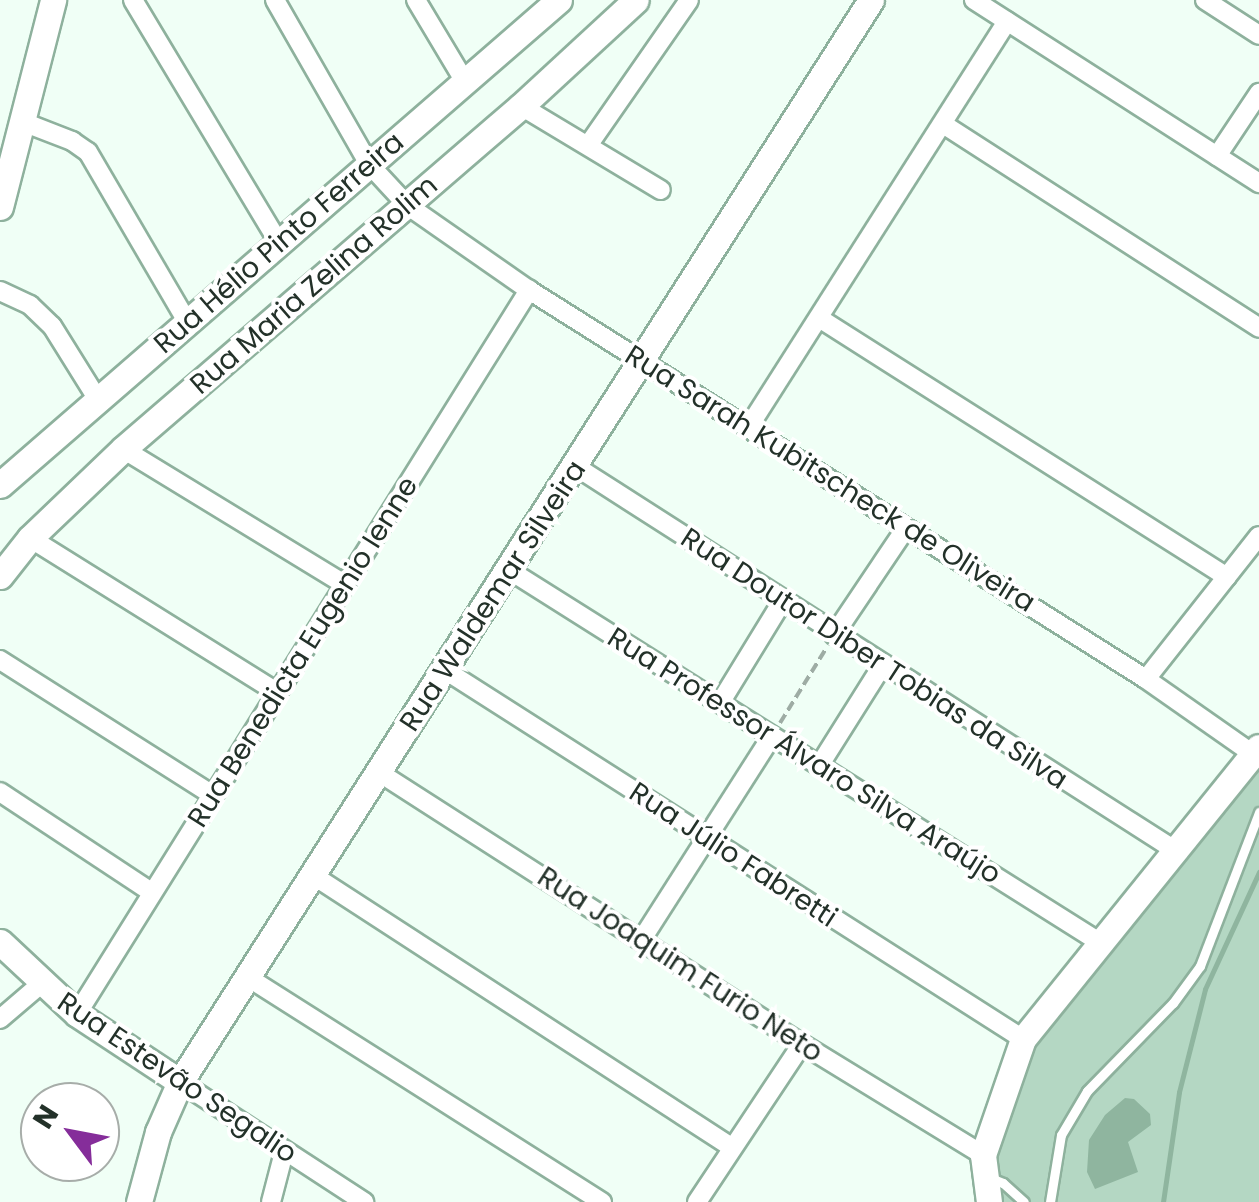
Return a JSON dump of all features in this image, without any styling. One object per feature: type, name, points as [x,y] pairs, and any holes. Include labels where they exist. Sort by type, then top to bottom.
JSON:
[{"type":"street","points":[[1,197],[53,0]]},
{"type":"street","points":[[132,0],[279,243]]},
{"type":"street","name":"Rua Sarah Kubitscheck de Oliveira","points":[[275,0],[369,164],[407,206],[529,290],[1256,751]]},
{"type":"street","points":[[416,0],[464,82]]},
{"type":"street","name":"Rua Maria Zelina Rolim","points":[[0,576],[30,538],[123,450],[521,106],[636,0]]},
{"type":"street","points":[[589,144],[689,0]]},
{"type":"street","name":"Rua Waldemar Silveira","points":[[139,1202],[158,1132],[180,1082],[870,0]]},
{"type":"street","points":[[974,0],[1259,183]]},
{"type":"street","points":[[1205,0],[1259,35]]},
{"type":"street","name":"Rua Hélio Pinto Ferreira","points":[[1,483],[556,1]]},
{"type":"street","points":[[748,428],[1007,21]]},
{"type":"street","points":[[1217,156],[1259,93]]},
{"type":"street","points":[[521,106],[661,190]]},
{"type":"street","points":[[23,122],[72,141],[88,152],[188,323]]},
{"type":"street","points":[[942,124],[1259,328]]},
{"type":"street","name":"Rua Benedicta Eugenio Ienne","points":[[77,1014],[529,290]]},
{"type":"street","points":[[0,291],[30,305],[52,326],[98,400]]},
{"type":"street","points":[[820,318],[1226,577]]},
{"type":"street","points":[[123,450],[346,585]]},
{"type":"street","name":"Rua Doutor Diber Tobias da Silva","points":[[575,466],[1174,850]]},
{"type":"street","points":[[834,635],[906,528]]},
{"type":"street","points":[[1146,679],[1259,536]]},
{"type":"street","points":[[30,538],[278,693]]},
{"type":"street","name":"Rua Professor Álvaro Silva Araújo","points":[[509,570],[1099,942]]},
{"type":"street","points":[[720,703],[782,602]]},
{"type":"street","points":[[0,660],[213,795]]},
{"type":"street","points":[[820,766],[882,666]]},
{"type":"street","name":"Rua Júlio Fabretti","points":[[445,670],[1023,1039]]},
{"type":"street","points":[[642,939],[772,736]]},
{"type":"street","points":[[986,1178],[1023,1039],[1256,751]]},
{"type":"street","name":"Rua Joaquim Furio Neto","points":[[380,773],[802,1044],[986,1178]]},
{"type":"street","points":[[0,792],[151,892]]},
{"type":"street","points":[[314,876],[732,1146]]},
{"type":"street","name":"Rua Estevão Segalio","points":[[0,942],[40,984],[77,1014],[364,1202]]},
{"type":"street","points":[[249,978],[602,1202]]},
{"type":"street","points":[[0,1018],[40,984]]},
{"type":"street","points":[[697,1202],[802,1044]]},
{"type":"street","points":[[271,1202],[284,1152]]},
{"type":"lane","points":[[1050,1202],[1061,1135],[1088,1091],[1173,1003],[1200,966],[1259,812]]},
{"type":"lane","points":[[986,1178],[1003,1183],[1024,1202]]},
{"type":"path","points":[[772,736],[834,635]]},
{"type":"shaded area","points":[[1259,766],[1259,1202],[1000,1202],[994,1159],[1017,1079],[1058,1012]]},
{"type":"shaded area","points":[[1125,1098],[1134,1099],[1150,1114],[1151,1125],[1128,1142],[1138,1172],[1095,1189],[1087,1172],[1089,1140],[1105,1115]]},
{"type":"waterway","points":[[1163,1202],[1179,1092],[1205,989],[1259,872]]}]
